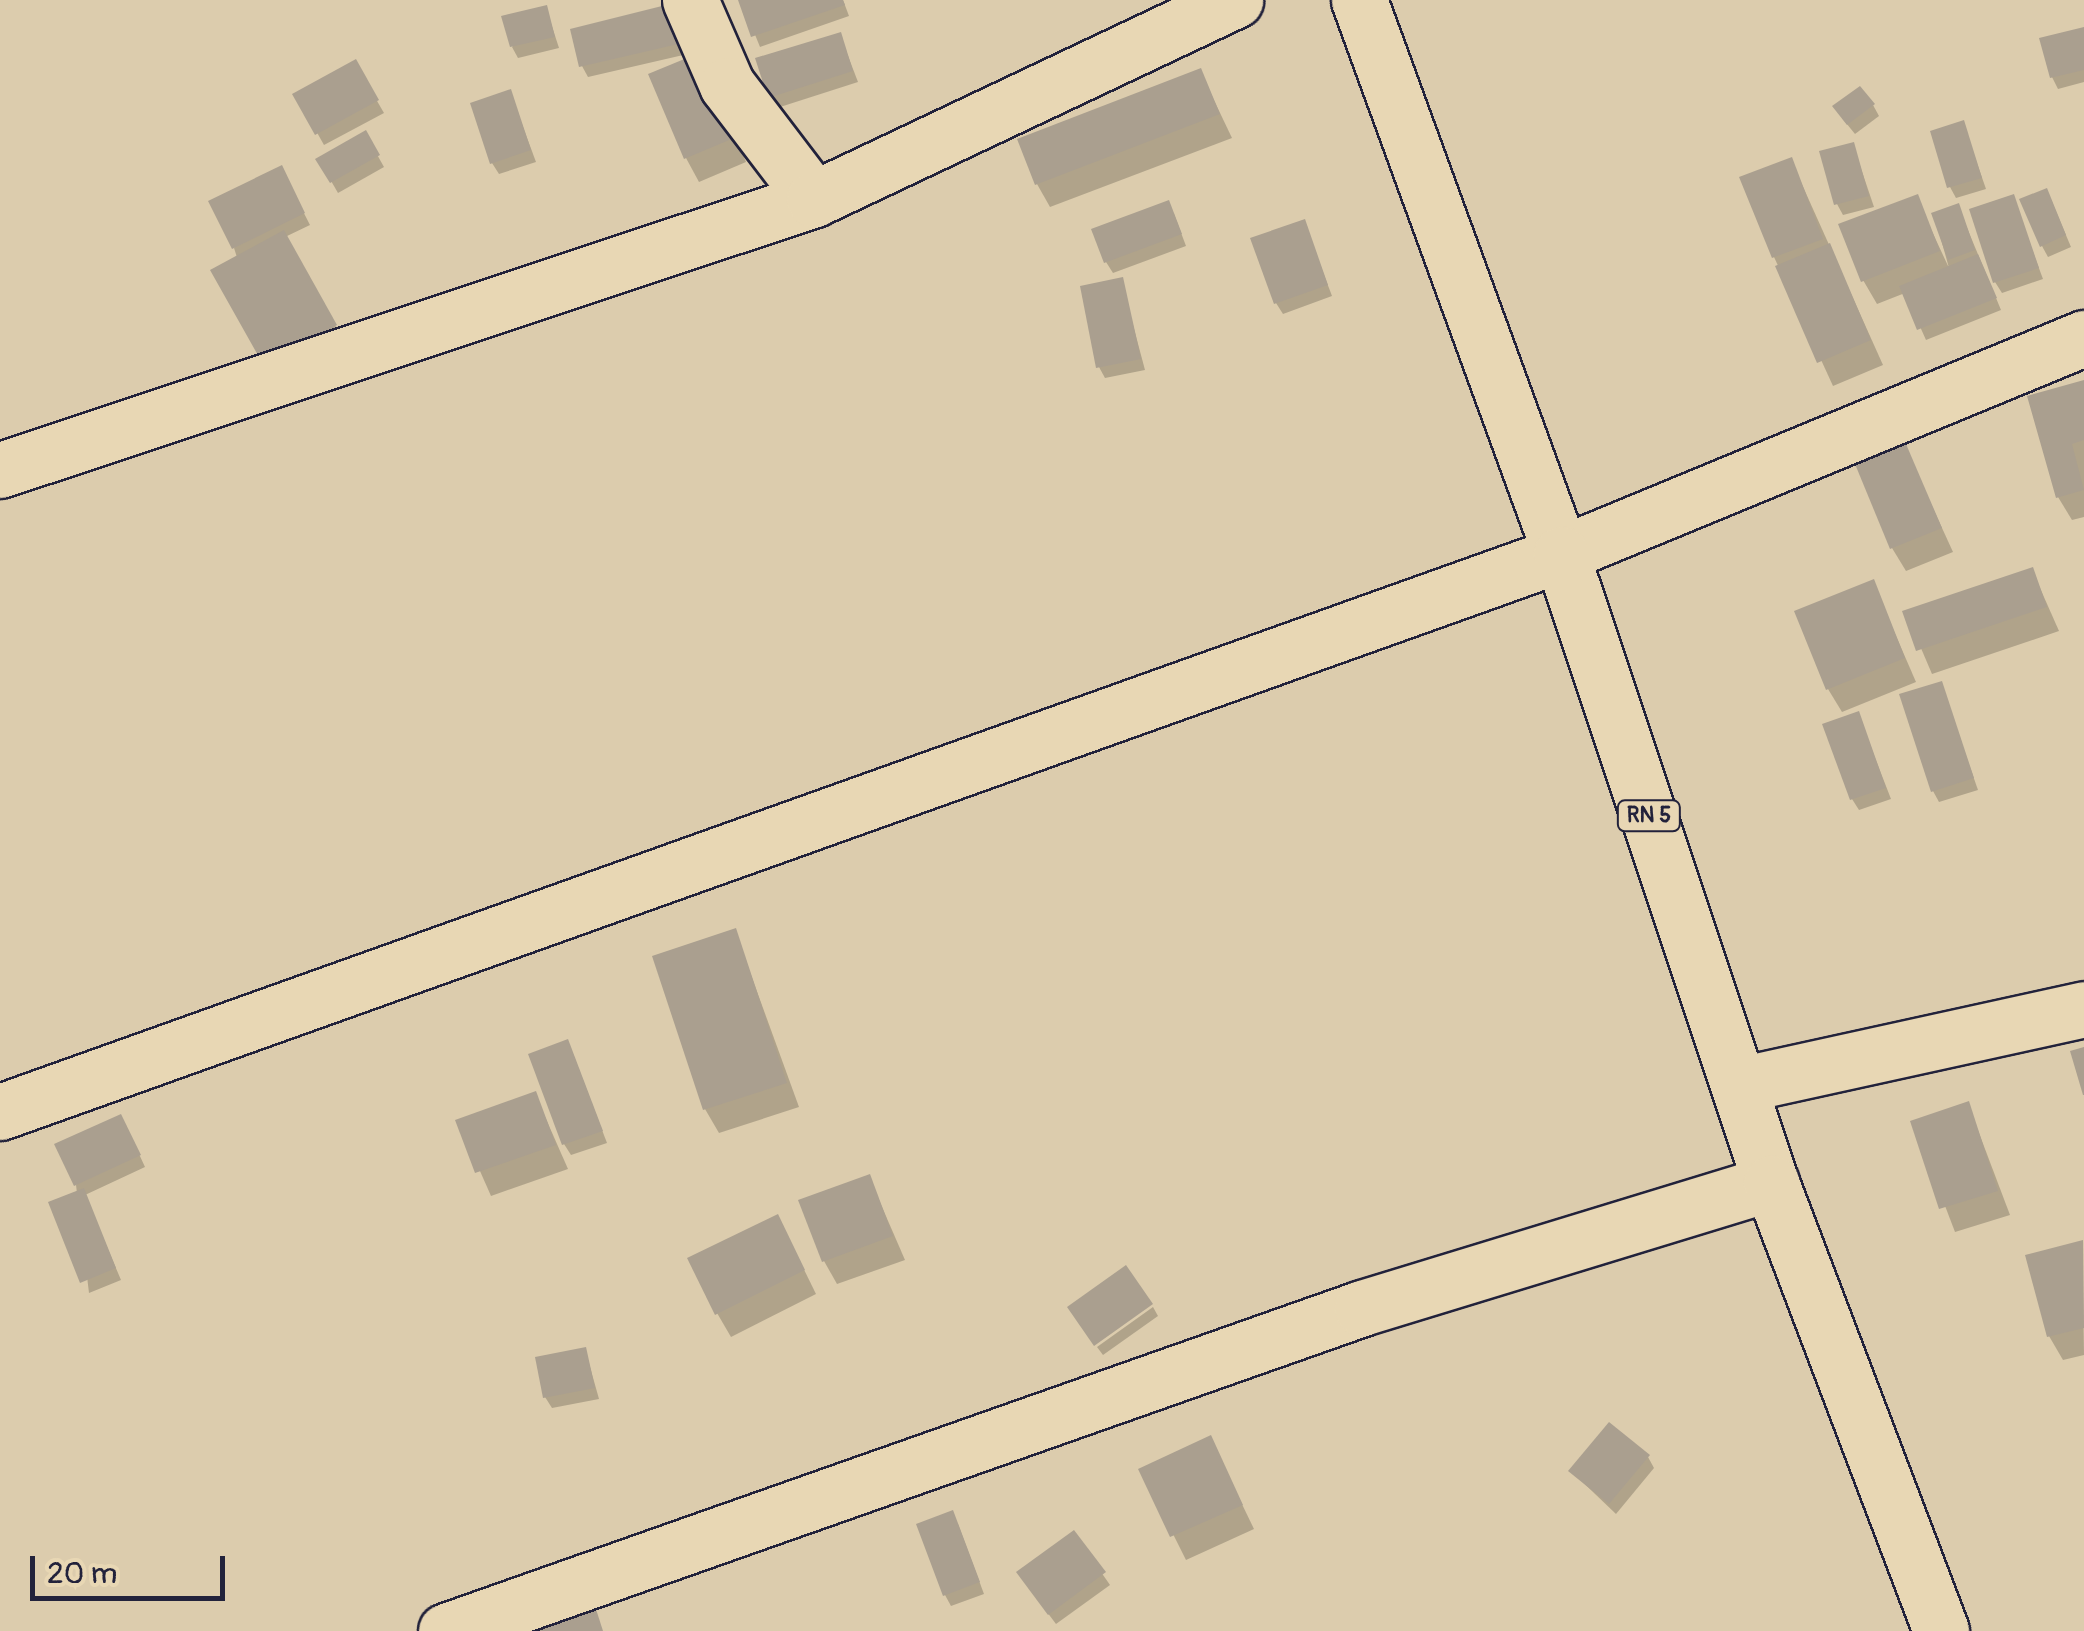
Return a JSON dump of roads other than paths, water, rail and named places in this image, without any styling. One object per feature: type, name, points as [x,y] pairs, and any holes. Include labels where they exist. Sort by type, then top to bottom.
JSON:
[{"type":"street","points":[[690,0],[727,86],[814,200]]},
{"type":"street","points":[[0,470],[814,200],[1235,0]]},
{"type":"street","name":"RN 5","points":[[1359,0],[1560,554],[1771,1183],[1941,1631]]},
{"type":"street","points":[[0,1112],[1560,554],[2084,338]]},
{"type":"street","points":[[1739,1085],[2084,1008]]},
{"type":"street","points":[[446,1631],[1362,1308],[1771,1183]]}]
